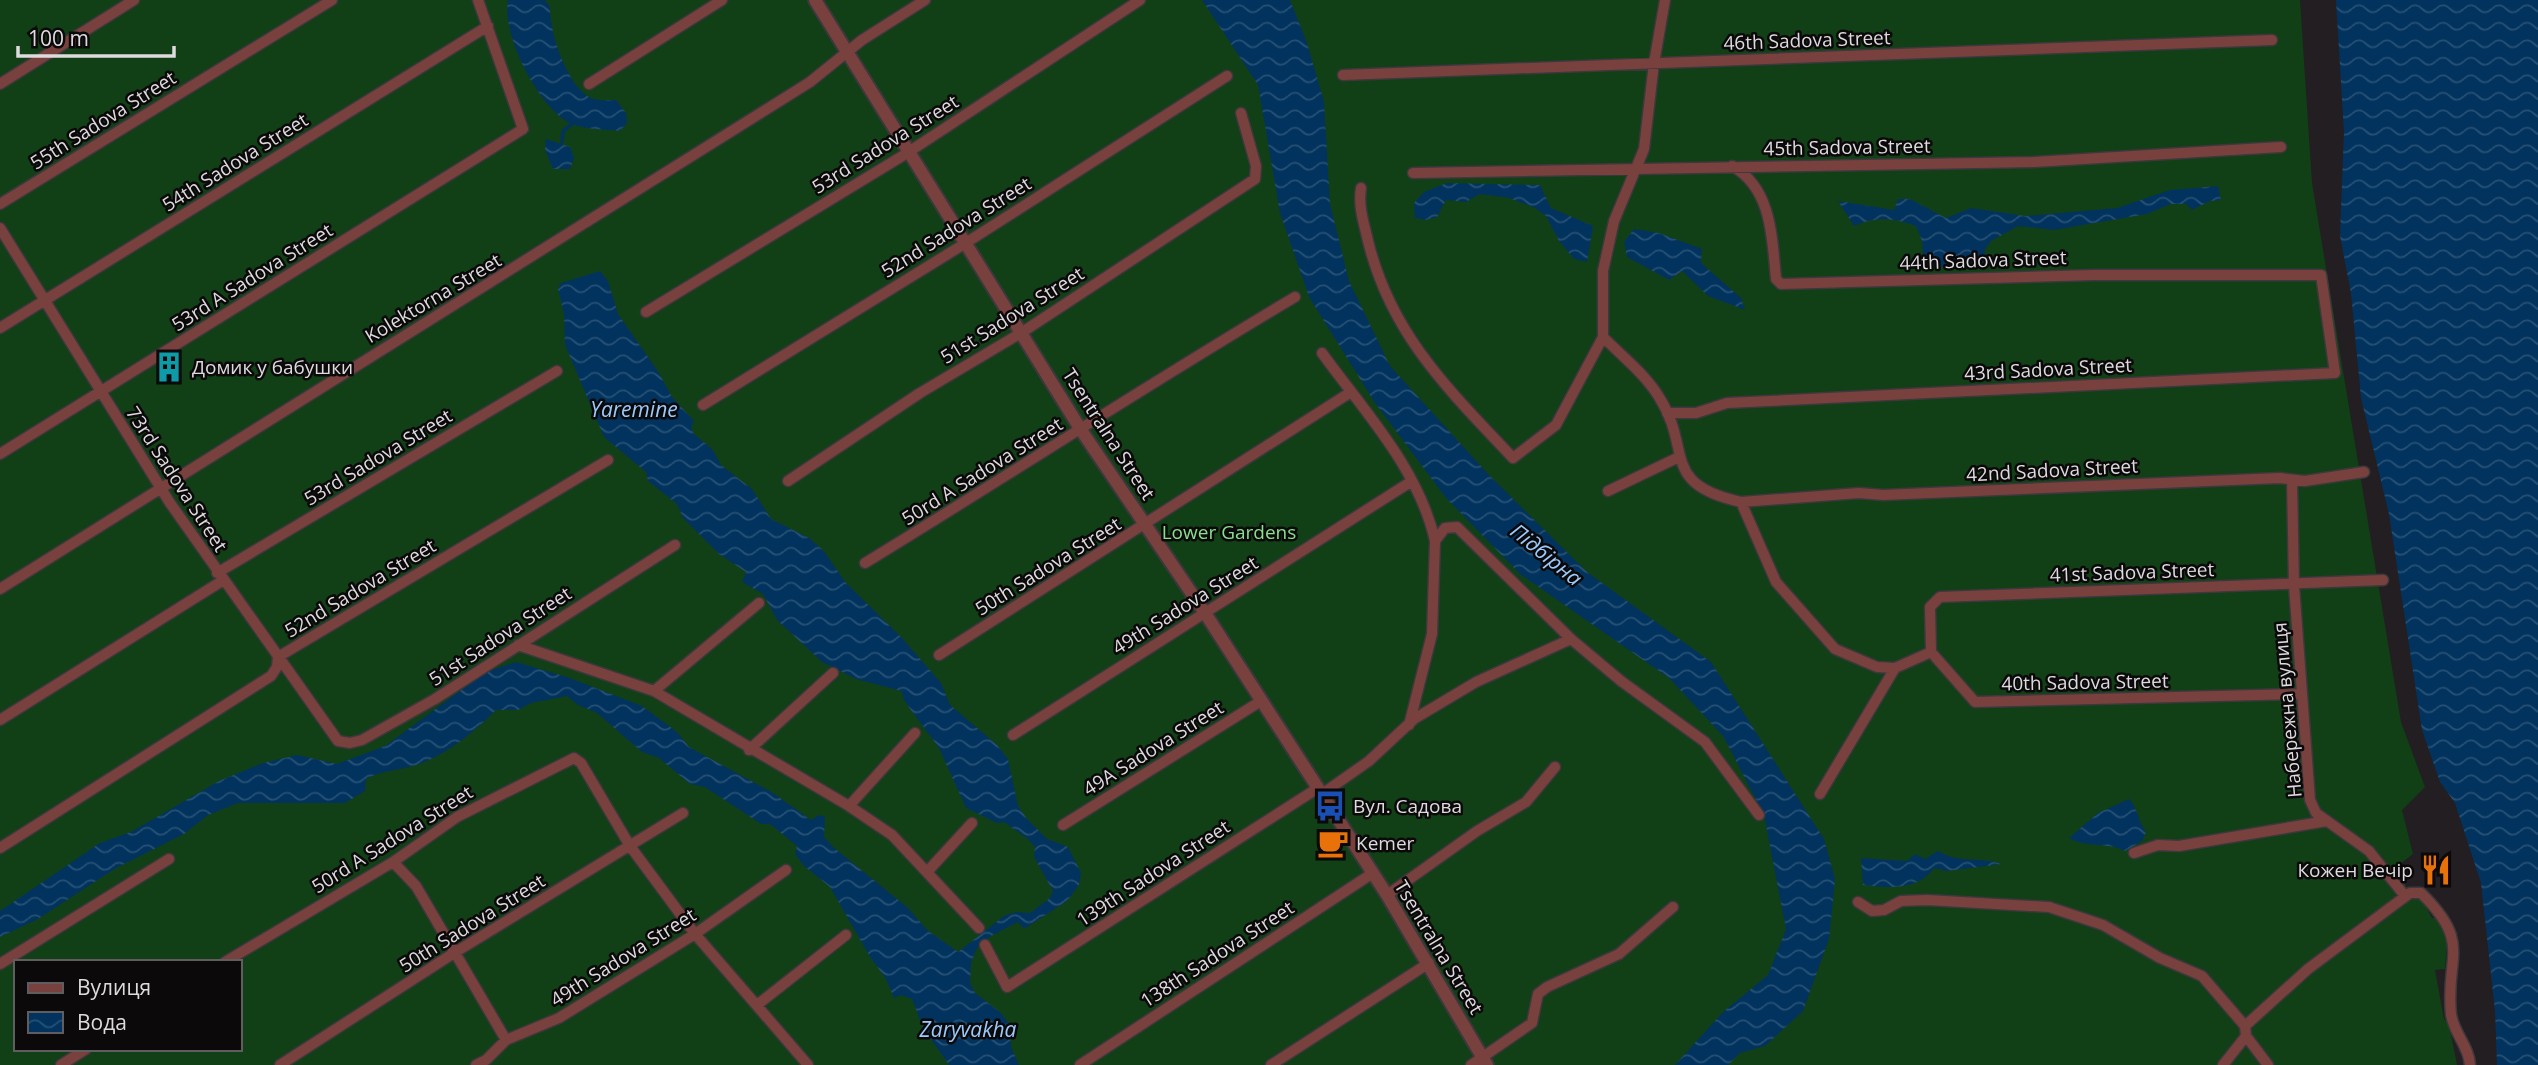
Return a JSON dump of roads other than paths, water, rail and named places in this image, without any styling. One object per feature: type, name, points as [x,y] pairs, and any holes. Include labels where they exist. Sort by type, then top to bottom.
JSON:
[{"type":"street","points":[[0,84],[134,0]]},
{"type":"street","name":"55th Sadova Street","points":[[0,204],[332,0]]},
{"type":"street","points":[[478,0],[488,26]]},
{"type":"street","points":[[589,84],[722,0]]},
{"type":"street","name":"Tsentralna Street","points":[[815,0],[846,54],[1082,430],[1205,613],[1387,895],[1485,1061]]},
{"type":"street","name":"Kolektorna Street","points":[[0,589],[540,254],[810,82],[925,0]]},
{"type":"street","name":"53rd Sadova Street","points":[[646,312],[908,152],[1140,0]]},
{"type":"street","points":[[1361,188],[1359,203],[1371,255],[1380,285],[1398,323],[1430,370],[1513,458],[1556,425],[1604,337],[1603,271],[1614,221],[1644,149],[1654,63],[1665,0]]},
{"type":"street","name":"53rd A Sadova Street","points":[[0,454],[523,129],[488,26]]},
{"type":"street","name":"54th Sadova Street","points":[[0,328],[488,26]]},
{"type":"street","name":"46th Sadova Street","points":[[1343,75],[2273,40]]},
{"type":"street","name":"52nd Sadova Street","points":[[703,405],[965,243],[1227,76]]},
{"type":"street","name":"51st Sadova Street","points":[[788,481],[920,393],[1021,333],[1255,179],[1256,166],[1241,113]]},
{"type":"street","name":"45th Sadova Street","points":[[1413,173],[2034,162],[2281,147]]},
{"type":"street","name":"44th Sadova Street","points":[[1731,166],[1753,184],[1762,198],[1769,220],[1776,279],[1782,284],[2094,275],[2321,275]]},
{"type":"street","name":"73rd Sadova Street","points":[[0,228],[160,488],[219,577],[338,741]]},
{"type":"street","name":"43rd Sadova Street","points":[[1667,413],[1696,413],[1727,403],[2334,373],[2321,275]]},
{"type":"street","name":"50rd A Sadova Street","points":[[865,563],[1082,430],[1143,388],[1295,297]]},
{"type":"street","points":[[1604,337],[1643,376],[1667,413],[1679,457],[1699,489],[1741,502],[1776,583],[1835,649],[1877,667],[1895,668],[1931,652]]},
{"type":"street","points":[[1322,353],[1382,432],[1412,481],[1427,511],[1434,536],[1432,634],[1409,725]]},
{"type":"street","name":"53rd Sadova Street","points":[[0,720],[219,577],[557,371]]},
{"type":"street","name":"50th Sadova Street","points":[[939,655],[1351,392]]},
{"type":"street","points":[[1608,491],[1679,457]]},
{"type":"street","name":"52nd Sadova Street","points":[[0,848],[271,676],[277,667],[278,657],[608,460]]},
{"type":"street","name":"42nd Sadova Street","points":[[1741,502],[1859,493],[1883,495],[2280,478],[2292,480],[2364,472]]},
{"type":"street","name":"Набережна вулиця","points":[[2292,480],[2294,586],[2310,800],[2316,813],[2369,851],[2405,896]]},
{"type":"street","name":"49th Sadova Street","points":[[1013,735],[1412,481]]},
{"type":"street","points":[[1434,536],[1445,528],[1457,527],[1571,639],[1621,681],[1705,742],[1759,815]]},
{"type":"street","name":"51st Sadova Street","points":[[338,741],[349,743],[362,740],[435,699],[675,545]]},
{"type":"street","name":"41st Sadova Street","points":[[1931,652],[1930,607],[1940,597],[2101,589],[2294,586],[2383,580]]},
{"type":"street","points":[[654,691],[759,603]]},
{"type":"street","name":"139th Sadova Street","points":[[985,945],[1007,988],[1369,761],[1414,719],[1476,682],[1571,639]]},
{"type":"street","points":[[518,645],[654,691],[749,750],[849,806],[892,835],[979,928]]},
{"type":"street","name":"40th Sadova Street","points":[[1931,652],[1975,702],[2302,694]]},
{"type":"street","points":[[1820,794],[1895,668]]},
{"type":"street","points":[[749,750],[833,673]]},
{"type":"street","name":"49A Sadova Street","points":[[1063,825],[1261,701]]},
{"type":"street","points":[[849,806],[915,733]]},
{"type":"street","name":"50rd A Sadova Street","points":[[228,960],[393,862],[457,817],[568,760],[578,759],[581,763],[630,846]]},
{"type":"street","points":[[1387,895],[1477,831],[1526,802],[1555,767]]},
{"type":"street","name":"50th Sadova Street","points":[[281,1065],[454,953],[683,813]]},
{"type":"street","points":[[2134,853],[2158,845],[2179,846],[2328,821]]},
{"type":"street","points":[[927,872],[972,822]]},
{"type":"street","points":[[630,846],[695,934],[808,1065]]},
{"type":"street","points":[[0,964],[169,859]]},
{"type":"street","points":[[393,862],[416,886],[506,1040]]},
{"type":"street","name":"49th Sadova Street","points":[[483,1063],[506,1040],[559,1018],[695,934],[786,870]]},
{"type":"street","name":"138th Sadova Street","points":[[1080,1065],[1373,873]]},
{"type":"street","points":[[2223,1065],[2246,1031],[2308,969],[2405,896],[2421,893],[2453,933],[2451,1017],[2469,1052],[2470,1065]]},
{"type":"street","points":[[1858,902],[1872,911],[1901,901],[1927,900],[2049,907],[2103,925],[2160,958],[2202,976],[2246,1031],[2268,1065]]},
{"type":"street","points":[[1471,1065],[1485,1061],[1532,1023],[1538,994],[1547,987],[1619,954],[1673,907]]},
{"type":"street","points":[[757,1005],[846,935]]},
{"type":"street","points":[[1271,1065],[1429,963]]},
{"type":"street","points":[[61,1065],[83,1051]]},
{"type":"water","points":[[508,0],[545,0],[550,7],[557,45],[568,73],[585,94],[596,100],[616,100],[626,113],[627,123],[620,131],[577,126],[559,116],[547,104],[535,88],[516,50],[507,15]]},
{"type":"water","name":"Підбірна","points":[[1202,0],[1290,0],[1307,43],[1324,102],[1330,204],[1349,281],[1390,366],[1489,475],[1587,572],[1711,662],[1824,839],[1835,879],[1829,939],[1803,1011],[1765,1046],[1740,1053],[1728,1065],[1675,1065],[1723,1012],[1768,975],[1786,929],[1764,815],[1723,736],[1669,678],[1520,574],[1446,498],[1375,403],[1309,297],[1280,213],[1258,85]]},
{"type":"water","points":[[2336,0],[2538,0],[2538,1065],[2497,1065],[2495,1011],[2481,883],[2455,803],[2440,782],[2422,730],[2389,514],[2361,398],[2351,293],[2340,236],[2344,132]]},
{"type":"water","points":[[546,139],[570,147],[574,158],[570,169],[553,169],[545,150]]},
{"type":"water","points":[[1447,183],[1540,185],[1551,208],[1593,226],[1587,262],[1574,259],[1559,241],[1546,216],[1535,208],[1509,198],[1480,194],[1466,202],[1446,200],[1437,217],[1426,220],[1415,218],[1414,203],[1424,192]]},
{"type":"water","points":[[2218,186],[2221,200],[2210,201],[2192,210],[2186,204],[2171,204],[2147,214],[2054,230],[2018,226],[1991,241],[1985,249],[1985,261],[1973,268],[1933,266],[1923,256],[1922,241],[1916,226],[1885,219],[1854,226],[1838,201],[1894,210],[1898,199],[1910,199],[1946,218],[1971,208],[2025,216],[2117,208],[2170,190]]},
{"type":"water","points":[[1634,229],[1659,233],[1702,249],[1701,263],[1741,298],[1745,310],[1708,296],[1682,271],[1669,280],[1627,257],[1624,242]]},
{"type":"water","points":[[600,271],[608,281],[618,314],[659,373],[672,397],[694,421],[691,427],[694,434],[712,449],[721,465],[752,489],[771,519],[809,538],[823,550],[846,583],[901,637],[941,683],[950,705],[997,745],[1008,759],[1018,806],[1027,819],[1047,839],[1068,847],[1081,873],[1079,885],[1067,901],[1024,929],[1018,922],[991,936],[977,948],[971,963],[970,983],[975,993],[1000,1012],[1010,1025],[1011,1047],[1019,1065],[949,1065],[923,1028],[912,999],[901,995],[894,998],[886,979],[870,957],[830,887],[804,866],[795,854],[797,846],[770,824],[761,824],[705,787],[690,784],[659,758],[642,752],[597,713],[578,705],[567,696],[531,703],[518,710],[496,710],[470,734],[440,754],[419,764],[379,773],[366,779],[365,791],[345,803],[238,803],[208,815],[184,834],[116,868],[38,919],[0,937],[0,911],[100,843],[131,832],[219,781],[263,763],[297,755],[337,764],[385,746],[486,672],[516,662],[567,677],[642,706],[677,732],[689,747],[773,793],[811,820],[819,815],[825,817],[824,837],[833,847],[908,908],[927,930],[958,952],[1004,916],[1016,912],[1030,913],[1050,898],[1053,891],[1034,857],[1035,847],[1004,822],[997,823],[966,808],[939,748],[905,702],[901,691],[856,679],[822,662],[777,620],[763,594],[742,582],[746,572],[719,554],[683,518],[677,504],[648,481],[646,472],[604,437],[565,345],[564,314],[558,289],[561,283]]},
{"type":"water","points":[[2129,799],[2146,832],[2142,841],[2125,851],[2069,838],[2098,813]]},
{"type":"water","points":[[1938,851],[1961,859],[2002,864],[1947,871],[1934,868],[1919,881],[1902,886],[1863,885],[1861,858],[1907,861],[1915,854],[1925,859]]},
{"type":"waterway","points":[[562,142],[563,131],[572,124]]},
{"type":"place","name":"Домик у бабушки","points":[[169,367]]},
{"type":"place","name":"Вул. Садова","points":[[1330,806]]},
{"type":"place","name":"Kemer","points":[[1333,843]]},
{"type":"place","name":"Кожен Вечір","points":[[2436,870]]},
{"type":"water label","name":"Yaremine","points":[[634,410]]},
{"type":"water label","name":"Zaryvakha","points":[[968,1030]]},
{"type":"park label","name":"Lower Gardens","points":[[1229,532]]}]
